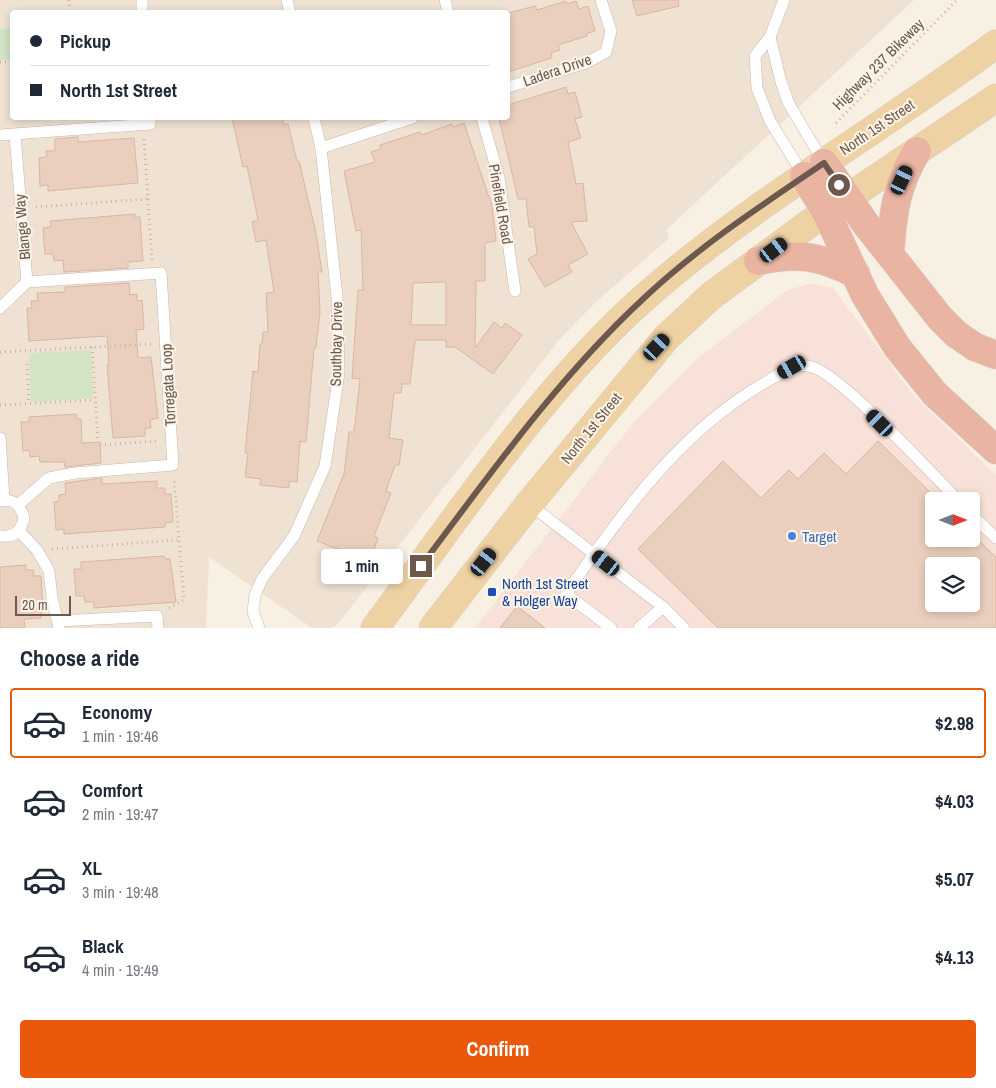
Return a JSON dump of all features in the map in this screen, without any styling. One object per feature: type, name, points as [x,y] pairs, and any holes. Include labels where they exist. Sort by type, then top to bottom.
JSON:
[{"type":"highway","points":[[890,253],[896,195],[908,166],[917,151]]},
{"type":"highway","points":[[814,170],[836,204],[890,253],[940,318],[956,334],[975,347],[996,355]]},
{"type":"highway","points":[[836,204],[856,274],[865,294],[897,347],[936,394],[996,450]]},
{"type":"highway","points":[[758,262],[780,256],[799,256],[829,261],[856,274]]},
{"type":"main road","name":"North 1st Street","points":[[375,628],[514,443],[563,382],[606,335],[644,298],[741,219],[941,85],[996,44]]},
{"type":"main road","name":"North 1st Street","points":[[433,628],[529,504],[666,338],[711,296],[836,204],[996,98]]},
{"type":"lane","name":"Ladera Drive","points":[[510,86],[586,63],[606,52],[611,31],[601,0]]},
{"type":"lane","points":[[784,0],[770,37],[755,56],[757,88],[770,121],[814,170]]},
{"type":"lane","points":[[770,37],[781,82],[814,170]]},
{"type":"lane","name":"Southbay Drive","points":[[259,628],[253,612],[254,594],[262,579],[294,536],[325,466],[339,373],[337,297],[322,148],[315,120]]},
{"type":"lane","points":[[322,148],[406,120]]},
{"type":"lane","name":"Pinefield Road","points":[[483,120],[499,178],[515,291]]},
{"type":"lane","points":[[0,135],[146,121]]},
{"type":"lane","name":"Blange Way","points":[[0,308],[27,282],[15,135]]},
{"type":"lane","name":"Torregata Loop","points":[[152,274],[161,273],[172,466]]},
{"type":"lane","points":[[27,282],[152,274]]},
{"type":"lane","points":[[610,628],[566,594],[594,553],[656,474],[690,436],[742,395],[792,367],[811,366],[828,376],[854,397],[950,492]]},
{"type":"lane","points":[[0,438],[2,500],[18,505],[24,518],[19,531],[13,535],[0,536]]},
{"type":"lane","points":[[18,505],[49,478],[75,473],[172,466]]},
{"type":"lane","points":[[529,504],[663,607],[684,628]]},
{"type":"lane","points":[[980,523],[996,538]]},
{"type":"lane","points":[[19,531],[37,550],[49,571],[52,598],[59,625],[157,616],[158,628]]},
{"type":"lane","points":[[639,628],[663,607]]},
{"type":"path","name":"Highway 237 Bikeway","points":[[836,123],[957,0]]},
{"type":"path","points":[[146,121],[147,199],[152,274]]},
{"type":"path","points":[[20,208],[147,199]]},
{"type":"path","points":[[0,352],[165,344]]},
{"type":"path","points":[[92,347],[99,443],[171,440]]},
{"type":"path","points":[[27,364],[29,404]]},
{"type":"path","points":[[0,405],[95,400]]},
{"type":"path","points":[[157,616],[184,600],[172,466]]},
{"type":"path","points":[[37,550],[179,540]]},
{"type":"shaded area","points":[[0,0],[914,0],[666,230],[669,238],[597,301],[559,340],[337,625],[330,628],[312,628],[209,557],[206,628],[0,628]]},
{"type":"shaded area","points":[[811,283],[833,288],[914,396],[996,475],[996,628],[475,628],[633,423],[697,359],[786,291]]},
{"type":"green space","points":[[10,28],[10,59],[0,60],[0,29]]},
{"type":"green space","points":[[91,350],[93,398],[31,402],[29,353]]},
{"type":"building","points":[[632,0],[678,0],[679,6],[637,16]]},
{"type":"building","points":[[566,1],[567,4],[576,1],[579,9],[588,6],[595,31],[586,34],[587,36],[558,45],[560,50],[551,53],[552,58],[510,71],[510,12],[535,6],[537,10]]},
{"type":"building","points":[[566,87],[568,94],[575,92],[582,117],[575,119],[581,138],[568,142],[576,184],[583,183],[587,221],[571,222],[588,254],[568,265],[572,272],[545,287],[528,259],[537,254],[534,227],[529,227],[526,199],[518,199],[499,120],[510,120],[510,104]]},
{"type":"building","points":[[232,120],[283,120],[284,125],[288,124],[316,233],[322,272],[318,272],[320,312],[316,348],[314,348],[306,442],[300,441],[297,482],[289,481],[289,488],[260,485],[261,479],[245,477],[248,453],[245,453],[253,371],[258,372],[263,332],[268,332],[266,293],[274,292],[266,240],[256,242],[252,222],[258,220],[247,166],[243,167]]},
{"type":"building","points":[[464,123],[492,206],[496,241],[485,243],[485,281],[476,281],[475,348],[494,322],[502,328],[505,323],[522,335],[493,374],[455,347],[446,347],[446,340],[415,340],[410,384],[402,384],[401,393],[394,393],[389,438],[403,440],[399,465],[395,465],[386,491],[391,493],[374,536],[378,538],[368,566],[346,557],[348,553],[317,541],[344,474],[349,432],[354,432],[360,379],[352,378],[358,290],[363,290],[361,230],[356,231],[344,171],[375,162],[371,152],[381,149],[380,145],[420,132],[421,135],[452,124],[453,127]],"holes":[[[446,282],[446,325],[411,325],[413,283]]]},
{"type":"building","points":[[78,137],[78,142],[134,138],[138,183],[48,191],[48,185],[40,186],[39,158],[47,157],[46,151],[55,151],[55,139]]},
{"type":"building","points":[[135,214],[135,217],[140,217],[143,261],[128,262],[128,268],[64,272],[63,260],[54,261],[53,254],[45,254],[43,228],[51,227],[50,221]]},
{"type":"building","points":[[129,283],[130,295],[137,294],[137,301],[142,300],[144,329],[136,330],[138,358],[151,357],[158,418],[150,420],[151,428],[145,428],[145,436],[113,438],[107,365],[109,365],[107,336],[29,341],[27,308],[32,308],[31,301],[38,301],[37,293],[65,292],[65,287]]},
{"type":"building","points":[[76,414],[77,419],[81,419],[82,443],[100,442],[101,463],[65,467],[64,462],[40,462],[39,456],[30,457],[29,450],[23,451],[21,422],[29,422],[29,417]]},
{"type":"building","name":"Target","points":[[878,441],[930,492],[925,492],[925,548],[980,548],[980,542],[996,557],[996,628],[718,628],[638,549],[723,461],[761,498],[789,470],[798,479],[824,453],[846,474]]},
{"type":"building","points":[[102,478],[102,484],[157,481],[157,488],[165,488],[165,494],[171,494],[173,522],[165,523],[165,527],[64,534],[64,529],[56,530],[54,502],[59,501],[59,495],[66,494],[65,483]]},
{"type":"building","points":[[164,556],[165,559],[170,559],[176,602],[94,608],[94,602],[85,602],[84,596],[76,596],[74,569],[81,569],[81,562]]},
{"type":"building","points":[[26,565],[26,570],[33,570],[34,576],[41,576],[43,612],[41,612],[41,618],[24,619],[25,628],[0,628],[0,567]]},
{"type":"building","points":[[517,606],[545,628],[500,628]]},
{"type":"place","name":"Target","points":[[792,536]]},
{"type":"place","name":"North 1st Street & Holger Way","points":[[492,592]]},
{"type":"route","points":[[421,566],[514,443],[563,382],[606,335],[644,298],[741,219],[824,163],[839,185]]}]
